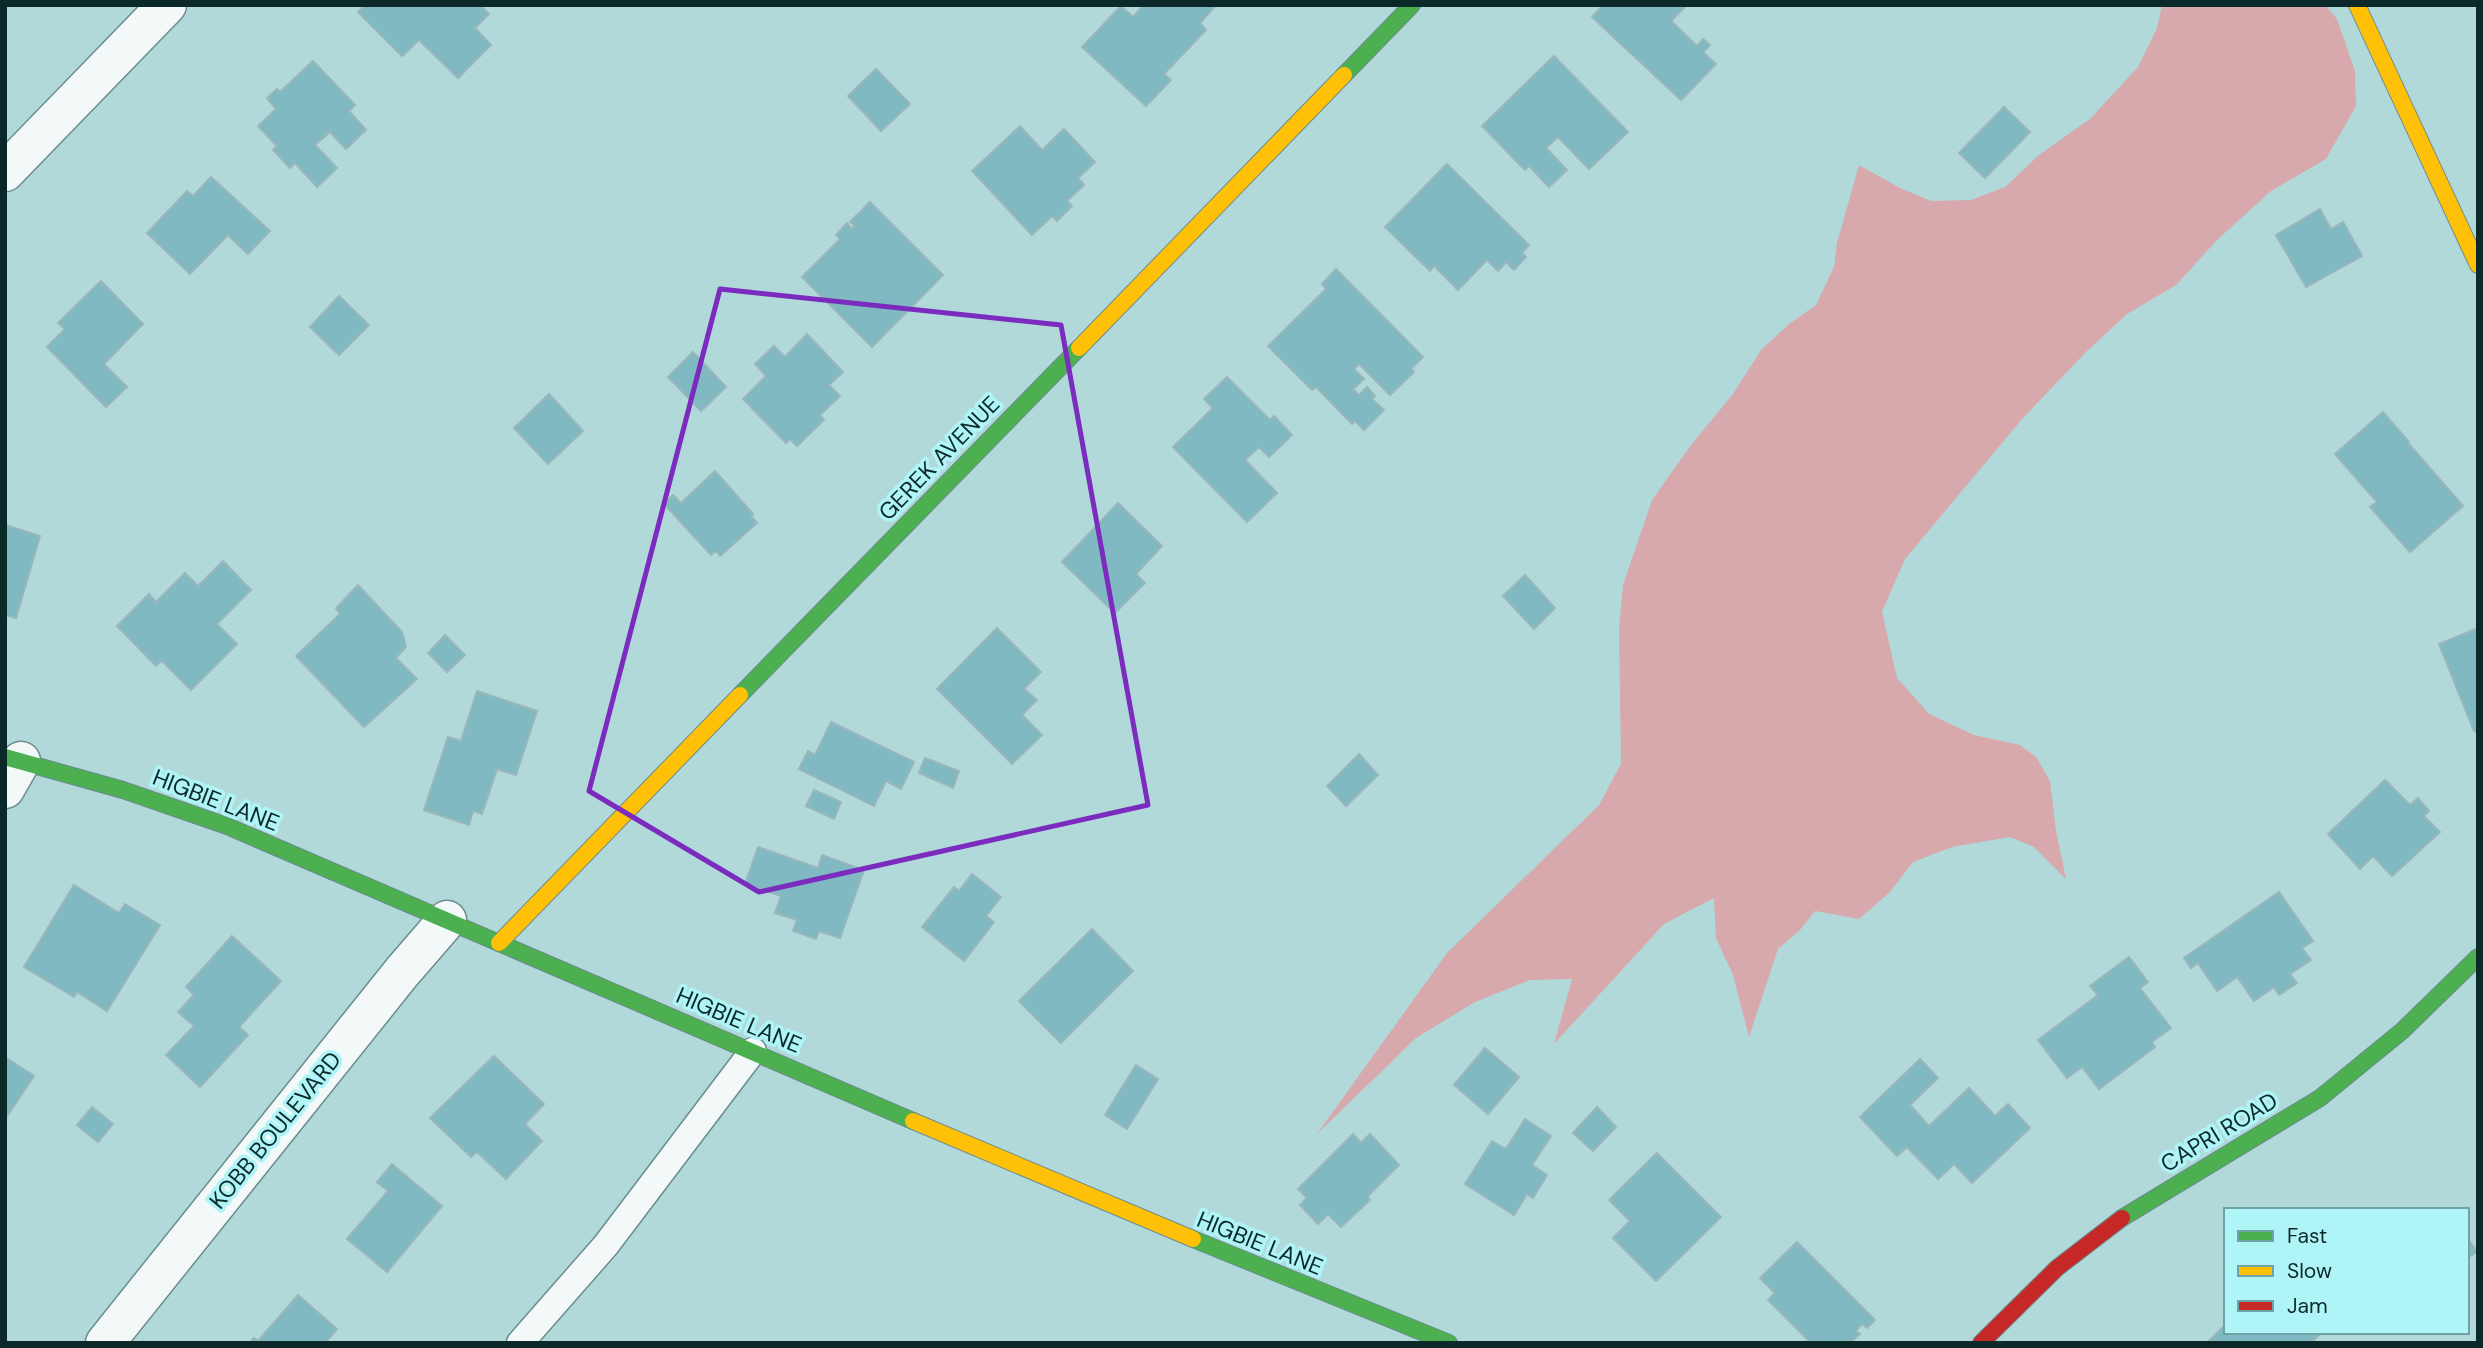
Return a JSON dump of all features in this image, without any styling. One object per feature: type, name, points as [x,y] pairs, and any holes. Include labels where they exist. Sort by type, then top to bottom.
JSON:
[{"type":"street","points":[[5,172],[167,5]]},
{"type":"street","name":"GEREK AVENUE","points":[[499,943],[1412,5]]},
{"type":"street","points":[[2357,5],[2478,265]]},
{"type":"street","name":"HIGBIE LANE","points":[[11,769],[124,790],[202,817],[1118,1209],[1449,1343]]},
{"type":"street","name":"KOBB BOULEVARD","points":[[105,1343],[402,972],[447,920]]},
{"type":"street","name":"CAPRI ROAD","points":[[1981,1343],[2029,1296],[2105,1230],[2142,1204],[2318,1099],[2359,1069],[2429,1007],[2478,957]]},
{"type":"lane","points":[[520,1343],[606,1245],[753,1051]]},
{"type":"highlighted area","points":[[720,289],[1061,325],[1148,805],[759,892],[589,791]]},
{"type":"shaded area","points":[[2162,5],[2325,5],[2337,19],[2355,71],[2356,106],[2326,159],[2271,191],[2217,240],[2176,285],[2127,314],[2086,352],[2022,419],[1905,559],[1882,612],[1897,678],[1929,714],[1974,735],[2020,745],[2036,757],[2050,781],[2056,831],[2066,879],[2034,847],[2010,837],[1952,847],[1913,862],[1890,892],[1859,919],[1815,911],[1800,930],[1778,949],[1749,1037],[1733,975],[1716,938],[1714,898],[1664,924],[1554,1044],[1572,979],[1530,980],[1475,1002],[1416,1038],[1317,1134],[1447,953],[1599,805],[1621,764],[1619,629],[1623,585],[1652,500],[1691,445],[1733,394],[1761,350],[1789,324],[1816,305],[1834,267],[1837,243],[1859,165],[1900,188],[1931,201],[1971,200],[2005,187],[2039,155],[2090,119],[2138,67],[2157,28]]},
{"type":"building","points":[[365,5],[480,5],[489,14],[475,28],[491,45],[458,78],[419,40],[402,56],[358,12]]},
{"type":"building","points":[[1144,5],[1216,5],[1200,23],[1206,30],[1164,74],[1171,80],[1146,106],[1082,47],[1121,6],[1133,17]]},
{"type":"building","points":[[1603,5],[1687,5],[1671,21],[1697,46],[1703,39],[1710,45],[1703,52],[1716,64],[1681,100],[1592,17]]},
{"type":"building","points":[[1554,56],[1628,132],[1589,169],[1558,137],[1546,148],[1567,170],[1549,187],[1529,166],[1525,170],[1482,126]]},
{"type":"building","points":[[313,61],[355,105],[349,111],[366,130],[346,149],[330,132],[315,145],[337,168],[317,187],[295,163],[290,168],[273,150],[277,146],[258,126],[276,109],[267,98],[277,89],[280,92]]},
{"type":"building","points":[[876,69],[910,104],[881,131],[848,96]]},
{"type":"building","points":[[2004,107],[2030,132],[1985,178],[1959,153]]},
{"type":"building","points":[[1020,126],[1042,150],[1064,129],[1095,162],[1078,178],[1084,185],[1067,201],[1072,206],[1057,221],[1052,216],[1032,235],[972,171]]},
{"type":"building","points":[[1447,164],[1529,245],[1522,253],[1526,257],[1514,270],[1506,262],[1498,271],[1487,260],[1458,290],[1434,266],[1430,271],[1385,227]]},
{"type":"building","points":[[211,177],[270,231],[248,254],[228,235],[190,274],[147,233],[187,191],[193,196]]},
{"type":"building","points":[[870,202],[943,275],[872,347],[802,277],[840,239],[836,235],[847,223],[852,229],[855,226],[850,222]]},
{"type":"building","points":[[2320,209],[2331,229],[2343,222],[2362,256],[2306,287],[2276,235]]},
{"type":"building","points":[[1336,269],[1423,357],[1411,369],[1414,372],[1390,395],[1359,364],[1354,369],[1364,379],[1353,389],[1359,395],[1367,387],[1375,396],[1372,399],[1384,410],[1364,430],[1355,421],[1352,424],[1316,387],[1312,390],[1268,346],[1326,289],[1322,284]]},
{"type":"building","points":[[101,281],[143,324],[104,364],[127,387],[106,407],[47,347],[65,329],[58,323]]},
{"type":"building","points":[[339,296],[369,325],[339,355],[310,327]]},
{"type":"building","points":[[807,334],[843,372],[829,385],[840,396],[820,415],[824,420],[797,446],[790,439],[786,443],[743,399],[766,376],[755,364],[774,346],[785,357]]},
{"type":"building","points":[[693,352],[726,387],[701,411],[668,377]]},
{"type":"building","points":[[1227,377],[1270,420],[1274,416],[1292,435],[1269,457],[1259,447],[1245,460],[1277,493],[1247,522],[1173,447],[1213,408],[1204,399]]},
{"type":"building","points":[[549,394],[583,431],[548,464],[514,428]]},
{"type":"building","points":[[2383,412],[2463,506],[2410,552],[2370,507],[2377,502],[2335,454]]},
{"type":"building","points":[[715,471],[753,514],[751,516],[757,523],[720,556],[716,551],[711,555],[664,504],[673,495],[681,503]]},
{"type":"building","points":[[1118,503],[1162,546],[1136,574],[1145,583],[1115,613],[1062,562]]},
{"type":"building","points":[[5,525],[40,536],[16,618],[5,615]]},
{"type":"building","points":[[223,561],[251,590],[217,624],[237,644],[191,690],[162,661],[156,666],[117,626],[149,594],[156,602],[185,573],[198,586]]},
{"type":"building","points":[[1525,575],[1555,608],[1534,629],[1503,596]]},
{"type":"building","points":[[358,585],[402,632],[406,647],[396,658],[417,679],[364,727],[296,656],[340,614],[336,608]]},
{"type":"building","points":[[997,628],[1041,672],[1024,689],[1037,700],[1022,715],[1042,735],[1012,764],[937,689]]},
{"type":"building","points":[[2478,628],[2478,733],[2474,731],[2439,644]]},
{"type":"building","points":[[445,635],[465,655],[447,672],[428,653]]},
{"type":"building","points":[[477,691],[537,711],[516,775],[497,769],[482,814],[473,811],[469,825],[424,810],[448,737],[461,741]]},
{"type":"building","points":[[831,722],[914,762],[901,789],[886,781],[874,806],[799,769],[808,751],[815,755]]},
{"type":"building","points":[[1359,754],[1378,775],[1346,806],[1327,786]]},
{"type":"building","points":[[925,758],[959,771],[953,788],[919,773]]},
{"type":"building","points":[[2385,780],[2410,805],[2418,798],[2429,811],[2424,816],[2440,832],[2392,876],[2373,856],[2360,869],[2328,834]]},
{"type":"building","points":[[814,790],[841,802],[834,819],[806,806]]},
{"type":"building","points":[[758,847],[818,868],[822,855],[864,870],[840,938],[819,931],[816,939],[793,931],[797,920],[775,913],[781,896],[745,884]]},
{"type":"building","points":[[972,874],[1001,897],[986,916],[994,922],[964,961],[922,927],[954,887],[959,891]]},
{"type":"building","points":[[74,885],[119,913],[125,904],[160,925],[107,1011],[77,992],[74,997],[24,967]]},
{"type":"building","points":[[2279,892],[2313,941],[2302,948],[2311,960],[2290,974],[2297,983],[2279,995],[2274,987],[2254,1001],[2237,977],[2217,991],[2198,963],[2191,968],[2184,958]]},
{"type":"building","points":[[1092,929],[1133,971],[1061,1043],[1019,1001]]},
{"type":"building","points":[[232,936],[281,981],[239,1027],[248,1035],[200,1087],[166,1055],[194,1026],[178,1012],[194,995],[186,987]]},
{"type":"building","points":[[2129,957],[2148,982],[2140,988],[2171,1028],[2152,1042],[2155,1047],[2099,1089],[2082,1067],[2067,1078],[2038,1040],[2098,995],[2090,986]]},
{"type":"building","points":[[1485,1048],[1519,1077],[1488,1114],[1454,1085]]},
{"type":"building","points":[[494,1056],[544,1104],[525,1124],[542,1141],[506,1179],[477,1152],[471,1157],[430,1118]]},
{"type":"building","points":[[5,1057],[34,1076],[5,1119]]},
{"type":"building","points":[[1920,1059],[1938,1078],[1910,1105],[1929,1126],[1969,1088],[1995,1116],[2008,1104],[2030,1128],[1972,1183],[1954,1164],[1938,1179],[1907,1147],[1897,1156],[1860,1117]]},
{"type":"building","points":[[1136,1065],[1158,1079],[1127,1129],[1105,1115]]},
{"type":"building","points":[[92,1107],[113,1124],[98,1142],[77,1125]]},
{"type":"building","points":[[1597,1107],[1616,1127],[1593,1151],[1573,1133]]},
{"type":"building","points":[[1525,1119],[1551,1136],[1532,1165],[1547,1175],[1533,1198],[1527,1194],[1514,1215],[1465,1184],[1492,1141],[1506,1149]]},
{"type":"building","points":[[1353,1134],[1361,1143],[1370,1134],[1399,1165],[1367,1197],[1370,1200],[1341,1227],[1328,1214],[1318,1224],[1300,1205],[1307,1198],[1298,1189]]},
{"type":"building","points":[[1657,1153],[1721,1217],[1656,1281],[1613,1238],[1630,1221],[1609,1200]]},
{"type":"building","points":[[392,1164],[442,1206],[387,1272],[347,1239],[388,1191],[377,1182]]},
{"type":"building","points":[[2469,1240],[2477,1252],[2469,1257]]},
{"type":"building","points":[[1797,1242],[1875,1320],[1867,1328],[1862,1324],[1856,1331],[1860,1334],[1850,1343],[1811,1343],[1768,1300],[1775,1293],[1760,1278]]},
{"type":"building","points":[[298,1295],[337,1329],[325,1343],[249,1343],[254,1338],[258,1341]]},
{"type":"building","points":[[2224,1326],[2224,1334],[2320,1334],[2311,1343],[2207,1343]]},
{"type":"traffic: fast","points":[[1344,75],[1412,5]]},
{"type":"traffic: fast","points":[[740,695],[1079,348]]},
{"type":"traffic: fast","points":[[5,757],[123,790],[227,826],[913,1121]]},
{"type":"traffic: fast","points":[[2122,1218],[2320,1098],[2402,1031],[2478,957]]},
{"type":"traffic: fast","points":[[1193,1239],[1449,1343]]},
{"type":"traffic: slow","points":[[2357,5],[2478,265]]},
{"type":"traffic: slow","points":[[1079,348],[1344,75]]},
{"type":"traffic: slow","points":[[499,943],[740,695]]},
{"type":"traffic: slow","points":[[913,1121],[1193,1239]]},
{"type":"traffic: jam","points":[[1981,1343],[2057,1268],[2122,1218]]}]
